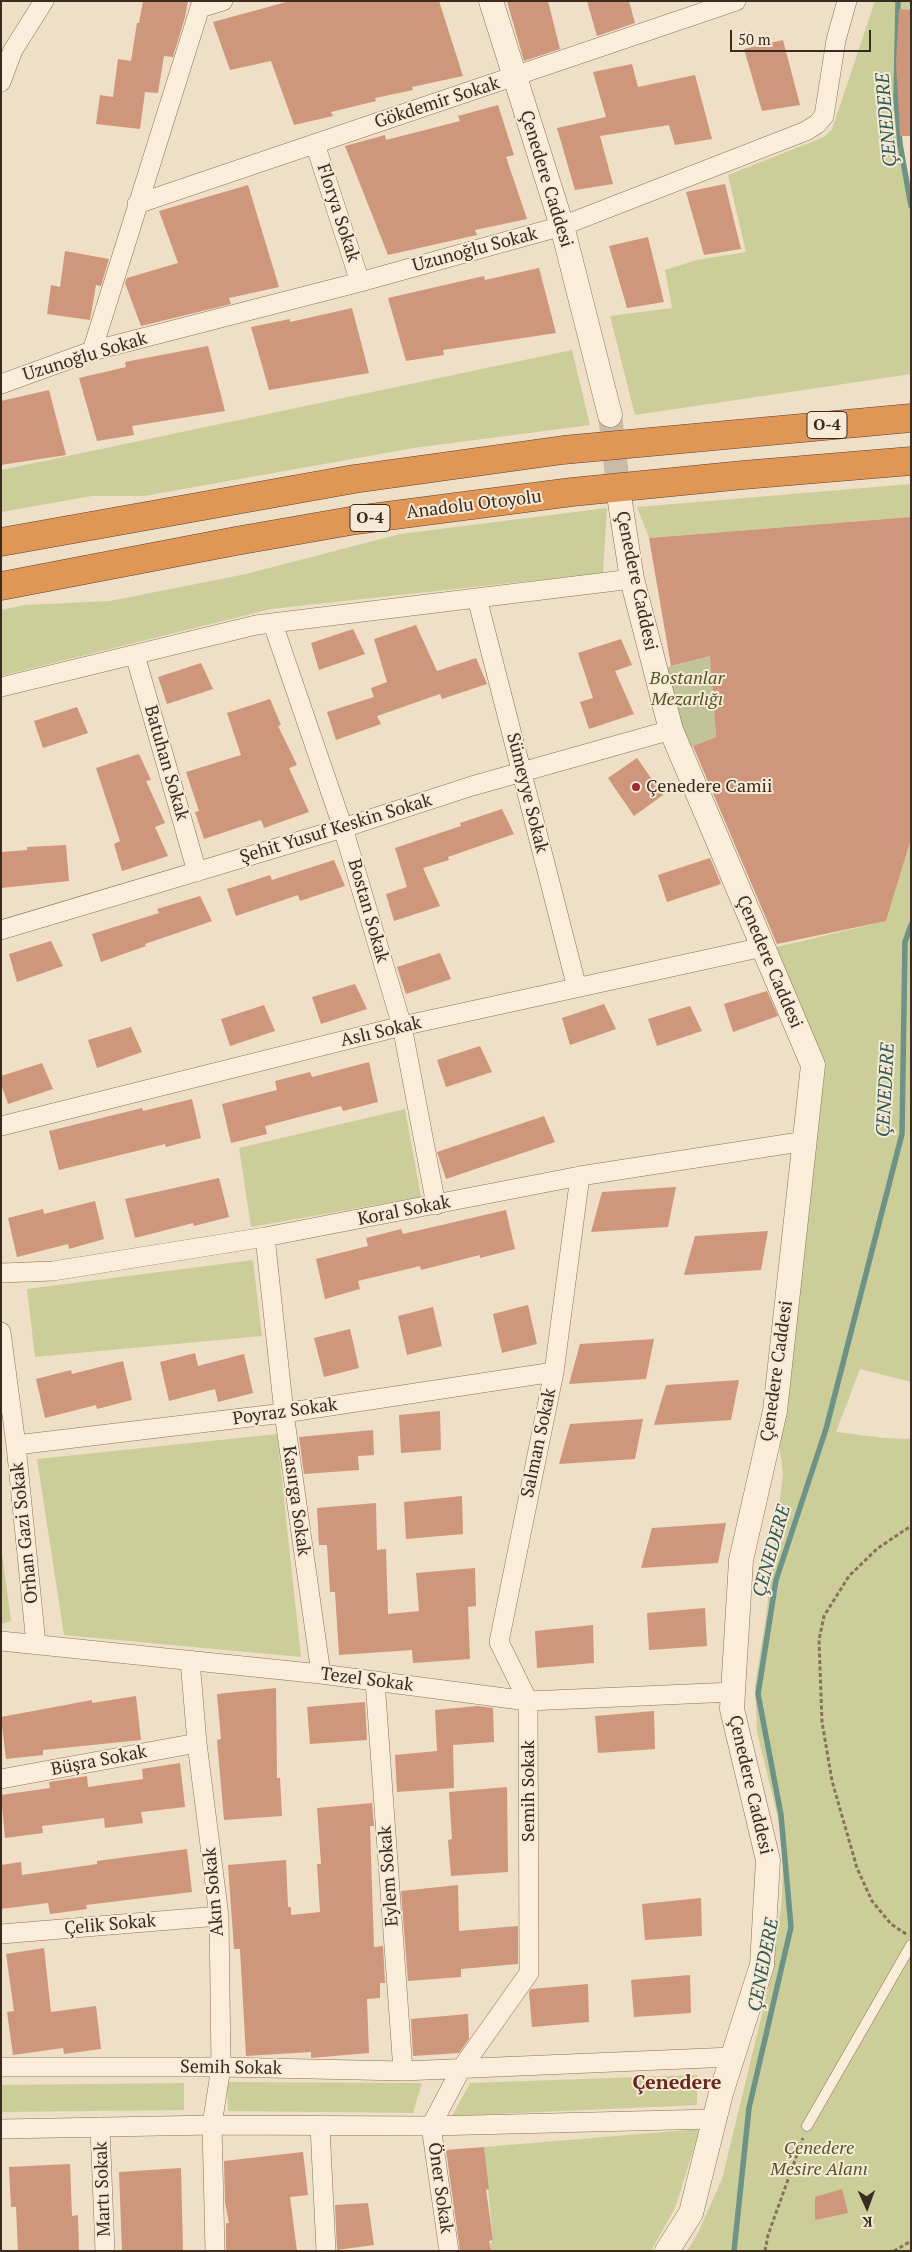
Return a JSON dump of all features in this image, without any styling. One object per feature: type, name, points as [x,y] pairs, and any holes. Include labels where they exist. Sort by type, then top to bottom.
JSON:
[{"type":"highway","name":"O-4","points":[[1,542],[354,479],[563,450],[911,418]]},
{"type":"highway","name":"Anadolu Otoyolu","points":[[1,586],[227,542],[356,520],[572,492],[743,475],[911,462]]},
{"type":"street","points":[[1,82],[13,50],[44,1]]},
{"type":"street","points":[[92,351],[201,5],[223,1]]},
{"type":"street","name":"Çenedere Caddesi","points":[[491,1],[562,226],[610,415]]},
{"type":"street","name":"Gökdemir Sokak","points":[[137,204],[514,78],[736,1]]},
{"type":"street","name":"Uzunoğlu Sokak","points":[[1,384],[92,351],[360,282],[562,226],[793,136],[817,124],[824,116],[831,65],[847,1]]},
{"type":"street","name":"Florya Sokak","points":[[315,144],[360,282]]},
{"type":"street","name":"Çenedere Caddesi","points":[[620,502],[632,579],[672,730],[813,1065],[775,1411],[741,1560],[732,1709],[768,1860],[762,1965],[714,2119],[691,2213],[667,2251]]},
{"type":"street","points":[[1,687],[256,626],[632,579]]},
{"type":"street","name":"Sümeyye Sokak","points":[[477,598],[578,988]]},
{"type":"street","name":"Bostan Sokak","points":[[273,624],[343,828],[402,1026],[436,1205]]},
{"type":"street","name":"Batuhan Sokak","points":[[135,655],[197,872]]},
{"type":"street","name":"Şehit Yusuf Keskin Sokak","points":[[1,930],[343,828],[472,786],[672,730]]},
{"type":"street","name":"Aslı Sokak","points":[[1,1126],[402,1026],[763,947]]},
{"type":"street","name":"Koral Sokak","points":[[1,1273],[53,1270],[266,1237],[580,1176],[806,1141]]},
{"type":"street","name":"Salman Sokak","points":[[528,1701],[499,1642],[554,1372],[580,1176]]},
{"type":"street","name":"Kasırga Sokak","points":[[266,1237],[284,1414],[321,1674]]},
{"type":"street","name":"Orhan Gazi Sokak","points":[[1,1332],[16,1445],[36,1644]]},
{"type":"street","name":"Poyraz Sokak","points":[[16,1445],[284,1414],[554,1372]]},
{"type":"street","name":"Tezel Sokak","points":[[1,1641],[321,1674],[528,1701],[733,1692]]},
{"type":"street","name":"Akın Sokak","points":[[190,1660],[197,1743],[219,1916],[221,2067],[212,2125],[215,2251]]},
{"type":"street","name":"Eylem Sokak","points":[[375,1681],[403,2071]]},
{"type":"street","name":"Semih Sokak","points":[[431,2126],[461,2069],[529,1972],[528,1701]]},
{"type":"street","name":"Büşra Sokak","points":[[1,1779],[197,1743]]},
{"type":"street","name":"Çelik Sokak","points":[[1,1934],[219,1916]]},
{"type":"street","name":"Semih Sokak","points":[[1,2066],[221,2067],[403,2071],[732,2057]]},
{"type":"street","points":[[1,2129],[212,2125],[431,2126],[714,2119]]},
{"type":"street","points":[[320,2126],[326,2251]]},
{"type":"street","name":"Öner Sokak","points":[[431,2126],[449,2251]]},
{"type":"street","name":"Martı Sokak","points":[[100,2127],[105,2251]]},
{"type":"lane","points":[[808,2126],[911,1944]]},
{"type":"path","points":[[911,1526],[878,1548],[849,1576],[824,1616],[820,1648],[822,1722],[832,1780],[857,1868],[872,1901],[891,1924],[911,1937]]},
{"type":"path","points":[[765,2251],[768,2235],[808,2126]]},
{"type":"path","points":[[894,2251],[911,2241]]},
{"type":"green space","points":[[875,1],[911,1],[911,10],[895,13],[898,13],[896,98],[911,201],[911,374],[635,415],[610,316],[672,308],[665,270],[697,260],[746,252],[728,175],[824,137],[832,129]]},
{"type":"green space","points":[[572,350],[590,425],[414,448],[144,496],[92,496],[1,512],[1,470]]},
{"type":"green space","points":[[911,484],[911,517],[649,538],[637,507]]},
{"type":"green space","points":[[607,508],[603,573],[271,609],[1,676],[1,610],[24,605],[110,601],[246,574],[400,534]]},
{"type":"green space","name":"Bostanlar Mezarlığı","points":[[710,656],[716,737],[680,751],[656,670]]},
{"type":"green space","name":"Çenedere Mesire Alanı","points":[[911,839],[911,1382],[860,1369],[836,1432],[884,1438],[911,1439],[911,2251],[687,2251],[698,2233],[722,2179],[771,1977],[782,1899],[783,1839],[757,1732],[755,1685],[766,1616],[783,1474],[775,1411],[813,1065],[764,950],[886,921]]},
{"type":"green space","points":[[405,1109],[421,1197],[251,1227],[239,1148]]},
{"type":"green space","points":[[253,1260],[262,1336],[35,1357],[27,1289]]},
{"type":"green space","points":[[277,1434],[301,1657],[64,1635],[37,1459]]},
{"type":"green space","points":[[1,1546],[11,1621],[1,1624]]},
{"type":"green space","points":[[697,2075],[697,2105],[452,2116],[470,2083]]},
{"type":"green space","points":[[227,2082],[422,2083],[413,2113],[228,2111]]},
{"type":"green space","points":[[184,2083],[184,2110],[1,2112],[1,2085]]},
{"type":"green space","points":[[700,2129],[675,2208],[651,2251],[491,2251],[490,2244],[493,2240],[484,2147]]},
{"type":"building","points":[[143,1],[188,1],[173,57],[164,56],[158,93],[145,92],[140,129],[96,124],[100,95],[113,97],[118,59],[131,61],[137,23],[139,23]]},
{"type":"building","points":[[290,1],[439,1],[463,76],[412,87],[413,90],[375,98],[376,101],[331,112],[333,116],[294,125],[271,61],[230,70],[213,22]]},
{"type":"building","points":[[507,1],[548,1],[560,49],[524,61]]},
{"type":"building","points":[[587,1],[629,1],[635,23],[597,36]]},
{"type":"building","points":[[899,9],[911,10],[911,136],[900,136],[896,62]]},
{"type":"building","points":[[783,40],[800,105],[762,111],[744,49]]},
{"type":"building","points":[[632,64],[638,87],[695,75],[712,139],[675,145],[669,125],[600,136],[613,184],[575,190],[557,128],[606,117],[593,72]]},
{"type":"building","points":[[498,105],[514,155],[506,157],[527,219],[475,230],[477,235],[388,255],[345,146],[385,135],[386,140],[460,121],[458,116]]},
{"type":"building","points":[[725,184],[741,249],[704,255],[686,192]]},
{"type":"building","points":[[248,185],[279,287],[229,298],[231,304],[141,326],[125,283],[127,278],[178,263],[159,211]]},
{"type":"building","points":[[648,237],[664,302],[627,308],[609,246]]},
{"type":"building","points":[[65,251],[109,259],[101,286],[96,285],[90,320],[47,314],[51,285],[60,287]]},
{"type":"building","points":[[539,268],[556,333],[443,350],[444,355],[406,361],[388,298],[484,276],[485,280]]},
{"type":"building","points":[[352,308],[369,373],[269,390],[251,327],[290,319],[290,322]]},
{"type":"building","points":[[208,346],[225,411],[132,426],[134,435],[97,441],[79,378],[126,367],[125,362]]},
{"type":"building","points":[[49,390],[66,455],[1,465],[1,401]]},
{"type":"building","points":[[911,517],[911,839],[886,921],[777,944],[693,746],[716,737],[710,656],[671,666],[649,538]]},
{"type":"building","points":[[416,625],[437,671],[476,658],[487,684],[442,699],[440,694],[377,716],[381,724],[336,740],[327,712],[374,697],[371,688],[387,682],[374,639]]},
{"type":"building","points":[[353,629],[365,654],[319,670],[311,643]]},
{"type":"building","points":[[621,639],[632,665],[615,671],[634,714],[589,729],[580,702],[593,698],[578,653]]},
{"type":"building","points":[[201,663],[213,689],[167,704],[158,677]]},
{"type":"building","points":[[270,699],[281,725],[278,726],[297,765],[289,768],[309,812],[264,828],[261,820],[204,839],[195,812],[199,811],[186,772],[241,755],[227,713]]},
{"type":"building","points":[[77,707],[88,733],[43,748],[34,721]]},
{"type":"building","points":[[139,754],[151,780],[146,781],[165,823],[155,827],[168,856],[122,871],[114,844],[120,841],[96,768]]},
{"type":"building","name":"Çenedere Camii","points":[[637,758],[663,795],[634,816],[608,778]]},
{"type":"building","points":[[502,809],[514,834],[448,857],[449,860],[423,868],[440,906],[394,921],[386,894],[407,887],[395,848],[461,826],[460,823]]},
{"type":"building","points":[[66,845],[69,881],[1,888],[1,852],[27,850],[27,847]]},
{"type":"building","points":[[710,858],[721,884],[667,902],[658,875]]},
{"type":"building","points":[[334,860],[345,886],[300,901],[298,895],[236,916],[227,889],[270,875],[272,880]]},
{"type":"building","points":[[200,896],[212,921],[145,944],[146,946],[101,962],[92,934],[159,913],[157,909]]},
{"type":"building","points":[[51,941],[63,966],[17,982],[9,954]]},
{"type":"building","points":[[440,953],[451,979],[406,994],[397,967]]},
{"type":"building","points":[[355,984],[367,1009],[321,1024],[312,997]]},
{"type":"building","points":[[767,991],[778,1016],[733,1032],[724,1004]]},
{"type":"building","points":[[604,1004],[616,1029],[570,1045],[562,1018]]},
{"type":"building","points":[[264,1005],[275,1031],[230,1046],[221,1019]]},
{"type":"building","points":[[690,1006],[702,1031],[657,1046],[648,1019]]},
{"type":"building","points":[[131,1027],[142,1052],[97,1068],[88,1040]]},
{"type":"building","points":[[480,1046],[492,1072],[446,1087],[437,1060]]},
{"type":"building","points":[[369,1062],[378,1102],[343,1111],[341,1106],[265,1126],[267,1134],[231,1143],[222,1104],[277,1090],[275,1081],[310,1072],[312,1077]]},
{"type":"building","points":[[42,1063],[53,1089],[8,1104],[1,1084],[1,1076]]},
{"type":"building","points":[[192,1099],[201,1138],[166,1147],[165,1144],[59,1170],[49,1131],[142,1108],[143,1111]]},
{"type":"building","points":[[544,1116],[555,1142],[446,1179],[437,1152]]},
{"type":"building","points":[[219,1178],[229,1217],[194,1226],[193,1223],[135,1238],[125,1199]]},
{"type":"building","points":[[676,1187],[668,1227],[591,1232],[602,1192]]},
{"type":"building","points":[[95,1201],[104,1239],[69,1249],[68,1244],[17,1257],[8,1218],[43,1209],[44,1214]]},
{"type":"building","points":[[506,1210],[515,1249],[480,1258],[480,1255],[421,1270],[420,1266],[358,1281],[360,1289],[325,1299],[316,1259],[368,1246],[366,1238],[401,1229],[403,1234]]},
{"type":"building","points":[[768,1231],[761,1270],[684,1275],[695,1236]]},
{"type":"building","points":[[528,1305],[537,1344],[502,1353],[493,1314]]},
{"type":"building","points":[[433,1307],[442,1346],[407,1355],[398,1316]]},
{"type":"building","points":[[350,1329],[359,1368],[324,1377],[314,1338]]},
{"type":"building","points":[[654,1339],[646,1379],[569,1384],[580,1344]]},
{"type":"building","points":[[195,1353],[198,1366],[244,1354],[253,1393],[218,1402],[215,1389],[169,1401],[160,1362]]},
{"type":"building","points":[[123,1361],[132,1400],[97,1409],[96,1405],[45,1418],[36,1379],[71,1370],[72,1374]]},
{"type":"building","points":[[739,1380],[731,1420],[654,1425],[666,1385]]},
{"type":"building","points":[[440,1411],[441,1450],[401,1453],[399,1415]]},
{"type":"building","points":[[643,1419],[635,1459],[559,1464],[570,1424]]},
{"type":"building","points":[[373,1430],[374,1455],[358,1456],[359,1470],[304,1474],[299,1437]]},
{"type":"building","points":[[462,1496],[463,1534],[406,1539],[404,1502]]},
{"type":"building","points":[[376,1503],[377,1550],[386,1549],[388,1614],[419,1611],[416,1573],[475,1568],[476,1606],[468,1607],[470,1659],[413,1663],[412,1650],[339,1655],[335,1592],[330,1592],[327,1545],[319,1545],[317,1508]]},
{"type":"building","points":[[726,1523],[718,1563],[641,1568],[652,1528]]},
{"type":"building","points":[[705,1608],[707,1646],[649,1650],[647,1613]]},
{"type":"building","points":[[593,1625],[594,1663],[537,1668],[535,1631]]},
{"type":"building","points":[[276,1688],[277,1778],[280,1778],[282,1816],[224,1820],[217,1740],[221,1739],[217,1694]]},
{"type":"building","points":[[136,1696],[141,1740],[43,1750],[43,1755],[6,1759],[1,1717],[92,1700],[92,1703]]},
{"type":"building","points":[[365,1702],[367,1740],[310,1744],[307,1707]]},
{"type":"building","points":[[477,1706],[493,1708],[494,1742],[453,1745],[454,1788],[397,1792],[395,1755],[437,1751],[435,1710]]},
{"type":"building","points":[[654,1711],[655,1749],[598,1753],[595,1716]]},
{"type":"building","points":[[180,1763],[185,1807],[141,1812],[143,1823],[105,1828],[104,1818],[42,1826],[43,1833],[5,1838],[1,1795],[50,1788],[49,1782],[87,1776],[88,1787],[143,1779],[142,1769]]},
{"type":"building","points":[[507,1787],[508,1872],[451,1876],[448,1840],[452,1839],[449,1792]]},
{"type":"building","points":[[372,1803],[374,1826],[370,1826],[374,1947],[383,1946],[385,1983],[380,1983],[380,1998],[367,1999],[369,2053],[311,2058],[311,2052],[246,2056],[240,1949],[234,1949],[228,1865],[286,1860],[288,1907],[291,1907],[291,1915],[320,1912],[317,1864],[321,1864],[317,1808]]},
{"type":"building","points":[[187,1849],[192,1892],[86,1905],[87,1909],[50,1914],[48,1903],[1,1909],[1,1865],[21,1862],[22,1875],[97,1864],[97,1861]]},
{"type":"building","points":[[458,1885],[459,1931],[518,1926],[518,1964],[461,1969],[461,1977],[408,1981],[401,1891]]},
{"type":"building","points":[[701,1898],[702,1936],[645,1940],[642,1904]]},
{"type":"building","points":[[44,1948],[51,2012],[96,2006],[101,2049],[64,2054],[63,2048],[13,2055],[7,2012],[14,2011],[6,1954]]},
{"type":"building","points":[[690,1975],[691,2013],[634,2017],[631,1980]]},
{"type":"building","points":[[588,1984],[589,2022],[532,2027],[529,1992],[531,1989]]},
{"type":"building","points":[[468,2014],[469,2039],[459,2053],[413,2056],[411,2019]]},
{"type":"building","points":[[484,2147],[489,2189],[486,2190],[493,2240],[489,2241],[491,2251],[460,2251],[446,2150]]},
{"type":"building","points":[[303,2152],[308,2195],[290,2197],[297,2251],[226,2251],[226,2223],[229,2223],[225,2202],[224,2161]]},
{"type":"building","points":[[70,2164],[72,2216],[78,2215],[79,2251],[18,2251],[16,2207],[11,2207],[9,2167]]},
{"type":"building","points":[[181,2168],[183,2251],[122,2251],[119,2172]]},
{"type":"building","points":[[842,2189],[848,2213],[815,2220],[815,2197]]},
{"type":"building","points":[[368,2203],[374,2245],[337,2250],[335,2205]]},
{"type":"waterway","name":"ÇENEDERE","points":[[898,1],[896,98],[900,144],[911,206]]},
{"type":"waterway","name":"ÇENEDERE","points":[[734,2251],[749,2108],[791,1927],[781,1815],[758,1694],[776,1580],[826,1429],[902,1134],[905,942],[911,925]]},
{"type":"tunnel","points":[[610,415],[620,502]]},
{"type":"place","name":"Çenedere Camii","points":[[636,787]]},
{"type":"district","name":"Çenedere","points":[[677,2083]]}]
